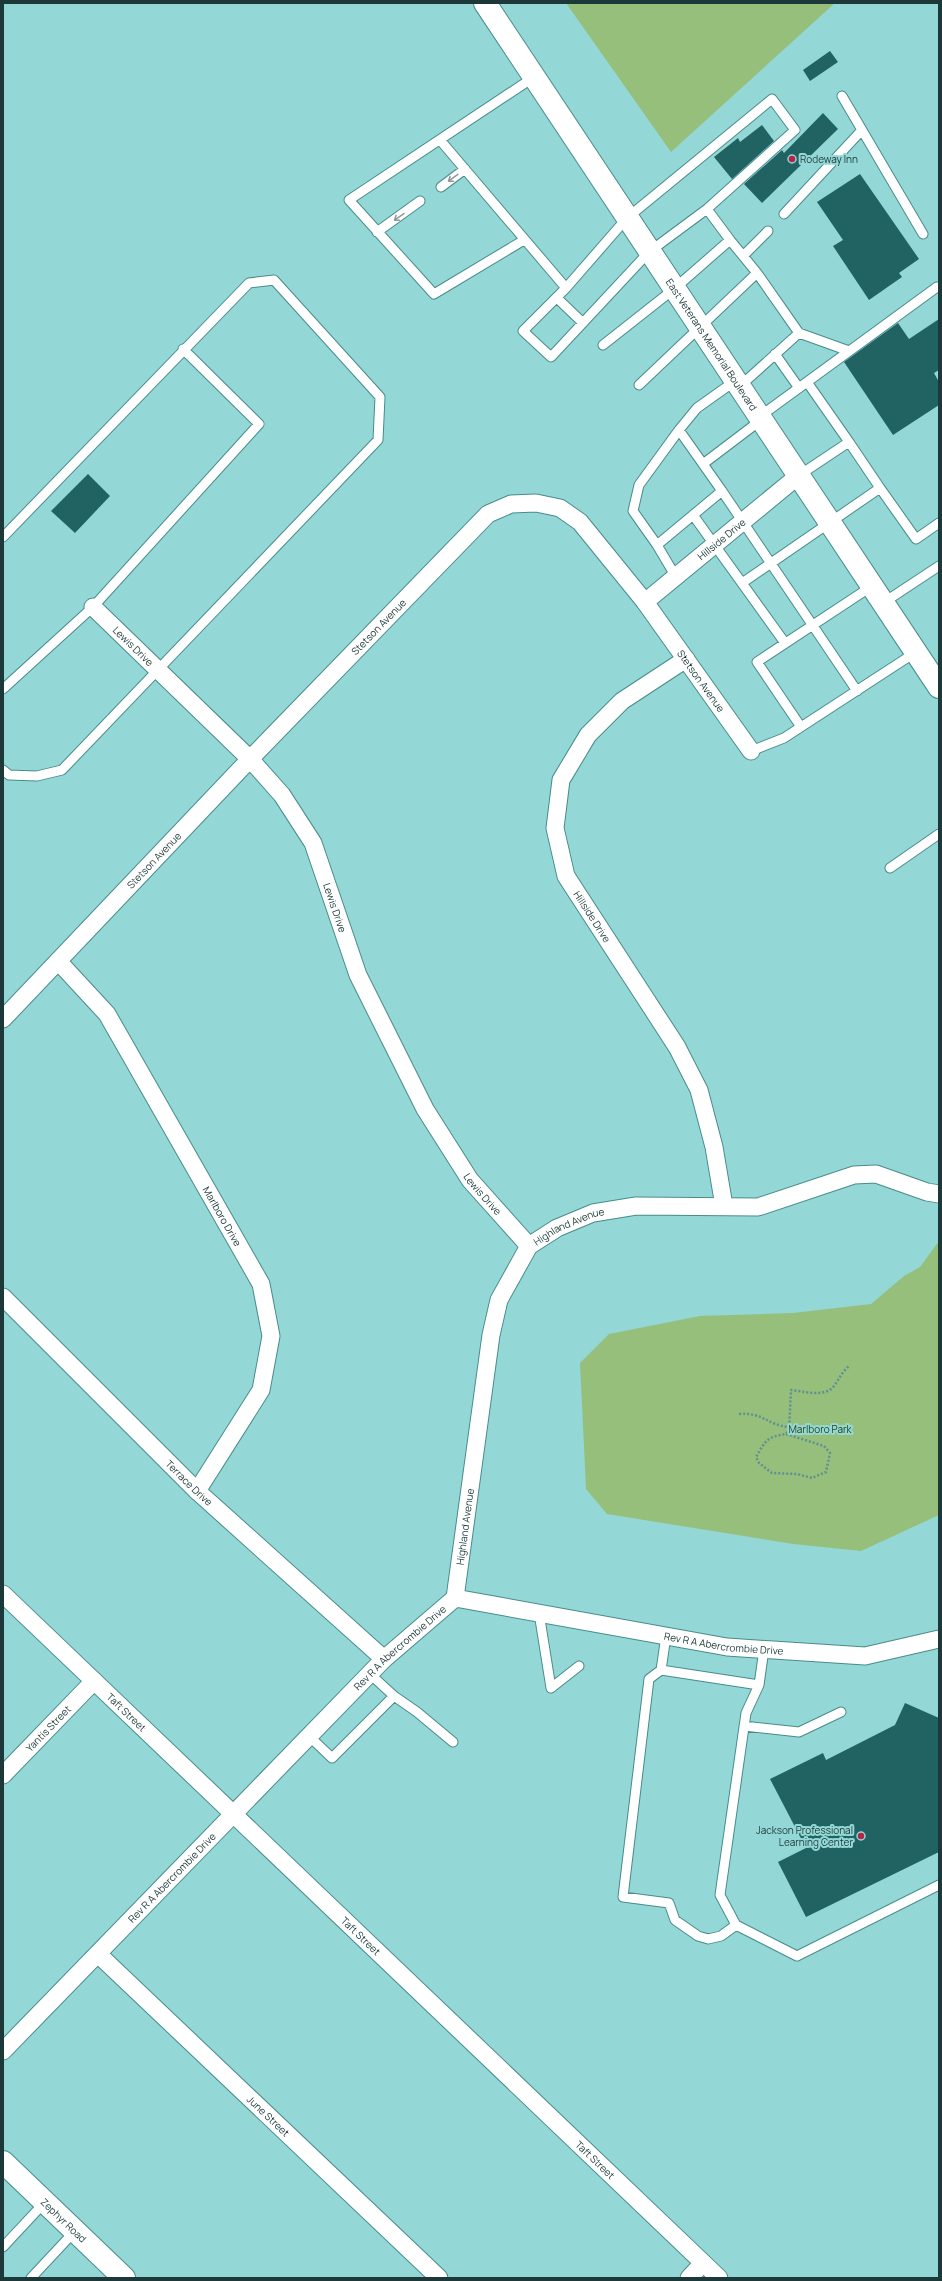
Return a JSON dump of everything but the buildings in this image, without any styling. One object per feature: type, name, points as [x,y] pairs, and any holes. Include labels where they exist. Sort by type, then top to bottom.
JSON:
[{"type":"main road","name":"East Veterans Memorial Boulevard","points":[[485,3],[760,419],[939,686]]},
{"type":"main road","name":"Zephyr Road","points":[[3,2162],[124,2278]]},
{"type":"street","name":"Hillside Drive","points":[[645,602],[798,476]]},
{"type":"street","name":"Stetson Avenue","points":[[3,1019],[250,759],[488,514],[511,504],[536,503],[560,508],[580,522],[645,602],[751,752]]},
{"type":"street","name":"Lewis Drive","points":[[93,607],[250,759],[282,795],[313,843],[358,975],[425,1109],[470,1180],[528,1246]]},
{"type":"street","name":"Hillside Drive","points":[[686,659],[622,701],[588,735],[561,780],[555,828],[566,876],[677,1047],[699,1090],[714,1147],[724,1206]]},
{"type":"street","name":"Marlboro Drive","points":[[58,961],[108,1014],[262,1284],[271,1336],[261,1390],[197,1491]]},
{"type":"street","name":"Highland Avenue","points":[[455,1598],[491,1335],[499,1300],[528,1246],[557,1228],[592,1213],[636,1206],[758,1207],[854,1175],[876,1174],[927,1192],[939,1194]]},
{"type":"street","name":"Terrace Drive","points":[[3,1296],[197,1491],[384,1660]]},
{"type":"street","name":"Taft Street","points":[[3,1594],[719,2278]]},
{"type":"street","name":"Rev R A Abercrombie Drive","points":[[3,2051],[370,1674],[455,1598],[727,1647],[865,1656],[939,1639]]},
{"type":"street","name":"Yantis Street","points":[[3,1775],[94,1681]]},
{"type":"street","name":"June Street","points":[[98,1954],[439,2278]]},
{"type":"street","points":[[689,2278],[703,2263]]},
{"type":"lane","points":[[524,240],[434,294],[349,200],[534,77]]},
{"type":"lane","points":[[842,96],[923,234]]},
{"type":"lane","points":[[772,98],[795,130],[707,209],[649,252],[551,357],[523,331],[557,298],[627,218],[772,98]]},
{"type":"lane","points":[[784,214],[862,130]]},
{"type":"lane","points":[[440,140],[566,288]]},
{"type":"lane","points":[[441,187],[465,169]]},
{"type":"lane","points":[[377,232],[420,201]]},
{"type":"lane","points":[[707,209],[757,273],[799,333],[849,351]]},
{"type":"lane","points":[[743,256],[768,231]]},
{"type":"lane","points":[[603,345],[674,289],[730,240]]},
{"type":"lane","points":[[639,385],[757,273]]},
{"type":"lane","points":[[3,537],[183,349],[249,283],[274,280],[380,397],[378,440],[62,770],[37,776],[9,775],[3,770]]},
{"type":"lane","points":[[703,464],[799,388],[936,287]]},
{"type":"lane","points":[[557,298],[583,323]]},
{"type":"lane","points":[[676,577],[657,544],[633,511],[639,485],[697,408],[737,384],[799,333]]},
{"type":"lane","points":[[3,689],[93,607],[259,424],[183,349]]},
{"type":"lane","points":[[775,354],[799,388]]},
{"type":"lane","points":[[807,382],[916,539],[939,523]]},
{"type":"lane","points":[[679,430],[813,624],[857,691]]},
{"type":"lane","points":[[798,476],[849,442]]},
{"type":"lane","points":[[742,583],[880,488]]},
{"type":"lane","points":[[657,544],[722,491]]},
{"type":"lane","points":[[693,515],[785,643]]},
{"type":"lane","points":[[800,727],[757,662],[813,624],[939,566]]},
{"type":"lane","points":[[751,752],[784,738],[916,652]]},
{"type":"lane","points":[[890,868],[939,834]]},
{"type":"lane","points":[[539,1613],[552,1688],[579,1666]]},
{"type":"lane","points":[[666,1636],[661,1670],[649,1679],[623,1897],[669,1903],[675,1920],[698,1936],[708,1939],[721,1936],[736,1925]]},
{"type":"lane","points":[[764,1649],[759,1685],[746,1713],[720,1895],[736,1925],[797,1956],[939,1885]]},
{"type":"lane","points":[[661,1670],[759,1685]]},
{"type":"lane","points":[[370,1674],[394,1696],[417,1712],[453,1742]]},
{"type":"lane","points":[[310,1736],[332,1758],[394,1696]]},
{"type":"lane","points":[[744,1726],[799,1732],[841,1712]]},
{"type":"lane","points":[[3,2247],[45,2202]]},
{"type":"lane","points":[[31,2278],[75,2231]]},
{"type":"path","points":[[786,1434],[789,1427],[791,1390],[821,1393],[833,1388],[839,1376],[849,1366]]},
{"type":"path","points":[[739,1414],[752,1413],[774,1424],[789,1427]]},
{"type":"path","points":[[786,1434],[824,1446],[830,1453],[826,1472],[812,1478],[797,1474],[772,1473],[759,1463],[756,1457],[765,1442],[771,1436],[786,1434]]},
{"type":"green space","points":[[566,3],[835,3],[671,152]]},
{"type":"green space","name":"Marlboro Park","points":[[939,1241],[939,1515],[861,1551],[793,1544],[607,1514],[586,1489],[580,1363],[609,1334],[700,1316],[793,1313],[871,1304],[904,1276],[920,1267]]},
{"type":"place","name":"Rodeway Inn","points":[[792,159]]},
{"type":"place","name":"Jackson Professional Learning Center","points":[[861,1836]]}]
